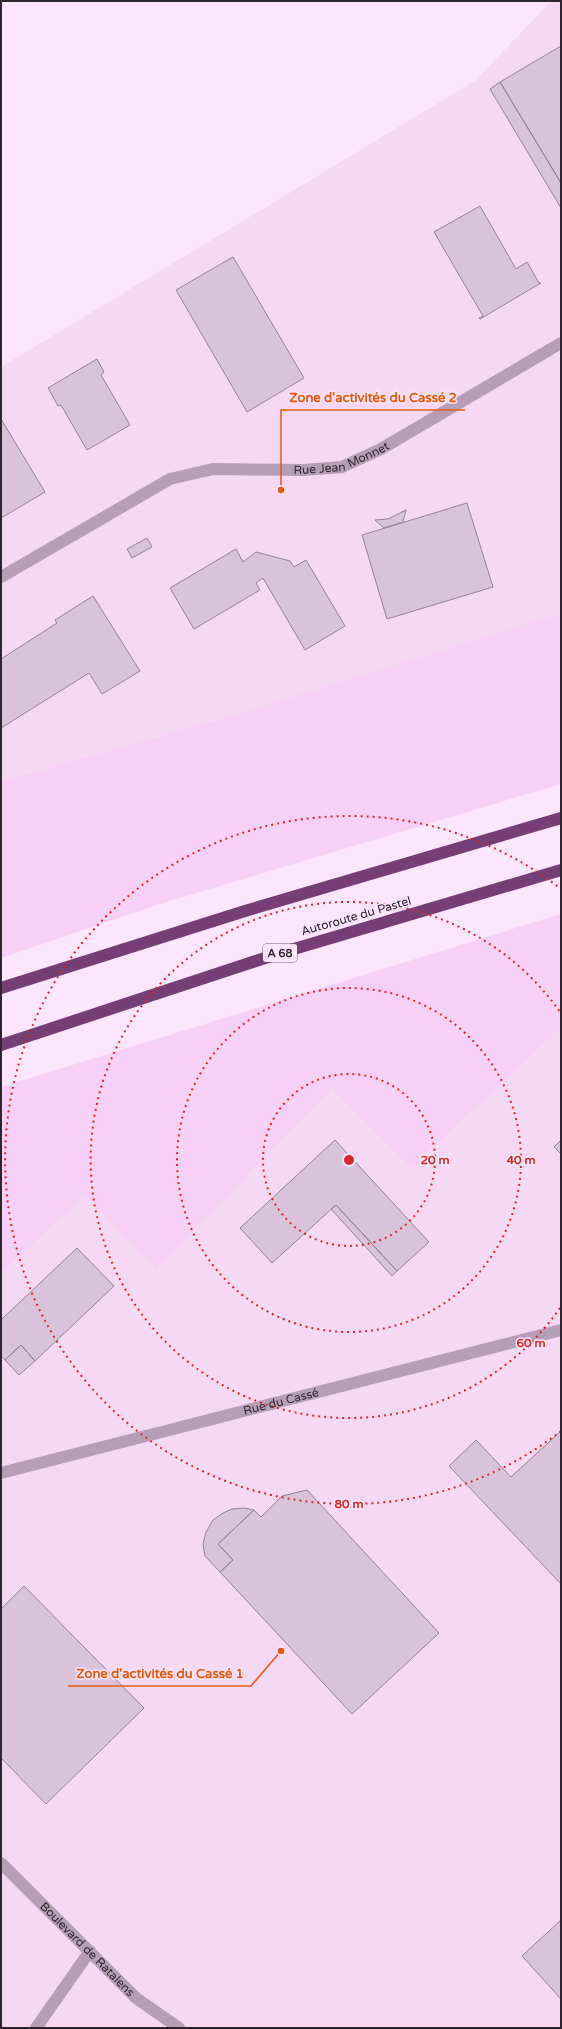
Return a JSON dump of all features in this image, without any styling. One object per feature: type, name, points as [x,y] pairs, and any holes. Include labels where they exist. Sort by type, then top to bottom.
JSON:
[{"type":"highway","points":[[1,988],[245,911],[561,818]]},
{"type":"highway","name":"Autoroute du Pastel","points":[[1,1045],[277,954],[561,870]]},
{"type":"street","name":"Rue Jean Monnet","points":[[1,577],[170,479],[213,469],[303,470],[342,467],[381,450],[561,343]]},
{"type":"street","name":"Rue du Cassé","points":[[1,1474],[561,1330]]},
{"type":"street","name":"Boulevard de Ratalens","points":[[1,1863],[136,1998],[178,2028]]},
{"type":"street","points":[[38,2026],[90,1951]]},
{"type":"shaded area","points":[[551,1],[561,1],[561,613],[221,719],[1,781],[1,367],[476,80]]},
{"type":"shaded area","points":[[561,613],[561,784],[163,903],[1,958],[1,781],[221,719]]},
{"type":"shaded area","points":[[561,914],[561,1028],[411,1168],[332,1089],[156,1269],[85,1196],[1,1273],[1,1087]]},
{"type":"shaded area","points":[[561,1028],[561,2028],[1,2028],[1,1273],[85,1196],[156,1269],[332,1089],[411,1168]]},
{"type":"building","points":[[561,46],[561,183],[500,82]]},
{"type":"building","points":[[500,82],[561,183],[561,208],[490,89]]},
{"type":"building","points":[[480,206],[516,269],[527,262],[539,283],[541,283],[480,319],[479,318],[483,316],[434,232]]},
{"type":"building","points":[[233,257],[304,378],[247,412],[176,290]]},
{"type":"building","points":[[97,359],[104,372],[101,375],[130,425],[87,450],[61,405],[58,406],[48,388]]},
{"type":"building","points":[[1,419],[45,492],[1,518]]},
{"type":"building","points":[[467,503],[493,587],[387,619],[362,535]]},
{"type":"building","points":[[406,510],[403,522],[384,528],[375,520],[388,519]]},
{"type":"building","points":[[147,538],[152,547],[132,558],[127,549]]},
{"type":"building","points":[[236,549],[243,562],[256,552],[290,561],[294,567],[306,560],[345,626],[305,650],[263,578],[256,583],[260,590],[194,629],[170,588]]},
{"type":"building","points":[[93,596],[140,671],[102,694],[89,673],[1,728],[1,659],[57,623],[55,620]]},
{"type":"building","points":[[335,1140],[429,1242],[397,1271],[336,1205],[272,1263],[240,1228]]},
{"type":"building","points":[[561,1140],[561,1154],[554,1147]]},
{"type":"building","points":[[336,1205],[397,1271],[392,1276],[331,1209]]},
{"type":"building","points":[[77,1248],[114,1286],[35,1361],[21,1345],[5,1360],[1,1356],[1,1320]]},
{"type":"building","points":[[21,1345],[35,1361],[19,1375],[5,1360]]},
{"type":"building","points":[[561,1431],[561,1584],[449,1466],[476,1440],[511,1477]]},
{"type":"building","points":[[307,1490],[439,1633],[352,1714],[220,1572],[233,1560],[218,1544],[254,1510],[261,1517],[282,1496]]},
{"type":"building","points":[[244,1508],[254,1510],[218,1544],[233,1560],[220,1572],[205,1556],[203,1544],[206,1532],[213,1520],[223,1513],[232,1509]]},
{"type":"building","points":[[24,1586],[144,1708],[46,1804],[1,1758],[1,1609]]},
{"type":"building","points":[[561,1920],[561,1999],[522,1956]]},
{"type":"place","name":"Zone d'activités du Cassé 2","points":[[281,490]]},
{"type":"place","name":"Zone d'activités du Cassé 1","points":[[281,1651]]}]
